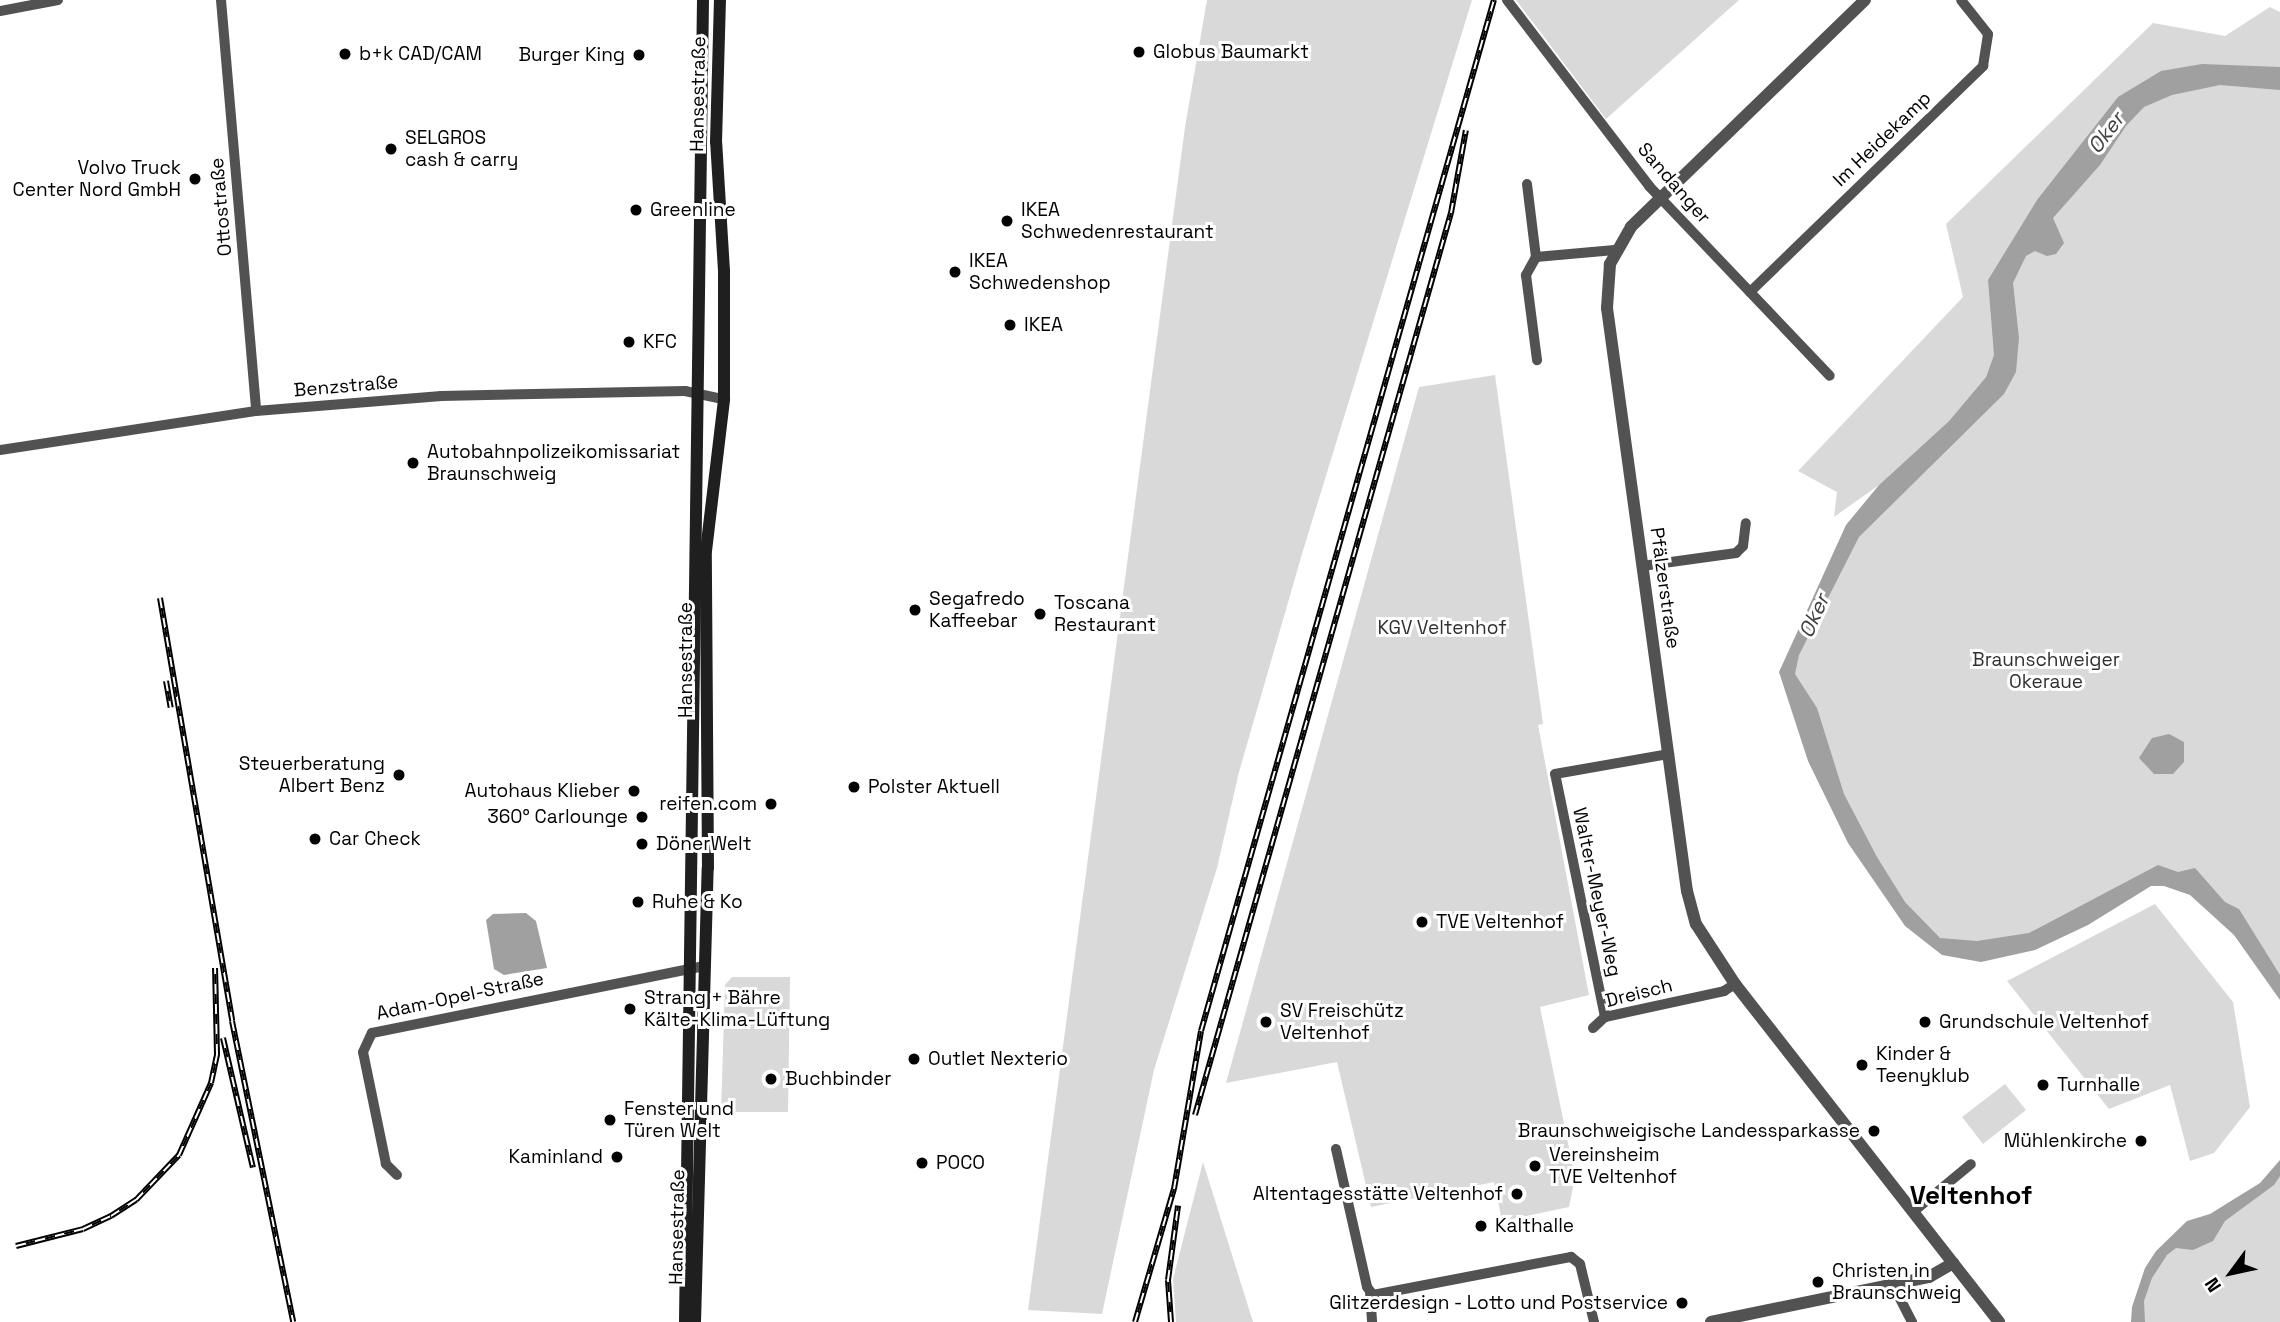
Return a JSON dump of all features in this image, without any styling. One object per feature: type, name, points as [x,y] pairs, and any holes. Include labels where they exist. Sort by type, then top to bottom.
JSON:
[{"type":"main road","name":"Hansestraße","points":[[685,1322],[703,0]]},
{"type":"main road","name":"Hansestraße","points":[[695,1322],[704,966],[706,551],[724,399],[724,271],[716,142],[720,0]]},
{"type":"street","points":[[0,11],[58,0]]},
{"type":"street","name":"Ottostraße","points":[[221,0],[256,411]]},
{"type":"street","name":"Sandanger","points":[[1507,0],[1660,197],[1830,376]]},
{"type":"street","name":"Pfälzerstraße","points":[[1865,0],[1660,197],[1615,250],[1608,275],[1607,308],[1690,908],[1703,937],[1735,984],[1999,1322]]},
{"type":"street","name":"Im Heidekamp","points":[[1750,292],[1983,66],[1988,34],[1961,0]]},
{"type":"street","points":[[1527,184],[1536,257],[1525,275],[1537,360]]},
{"type":"street","points":[[1536,257],[1615,250]]},
{"type":"street","name":"Benzstraße","points":[[0,450],[256,411],[497,392],[697,392],[724,399]]},
{"type":"street","points":[[1642,566],[1735,553],[1743,547],[1746,523]]},
{"type":"street","name":"Walter-Meyer-Weg","points":[[1605,1017],[1555,774],[1669,754]]},
{"type":"street","name":"Adam-Opel-Straße","points":[[397,1175],[386,1164],[363,1052],[372,1033],[690,966],[704,966]]},
{"type":"street","name":"Dreisch","points":[[1593,1028],[1605,1017],[1724,991],[1735,984]]},
{"type":"street","points":[[1336,1149],[1370,1292],[1372,1322]]},
{"type":"street","points":[[1913,1212],[1971,1164]]},
{"type":"street","points":[[1370,1292],[1378,1296],[1571,1257],[1580,1264],[1594,1322]]},
{"type":"street","points":[[1711,1322],[1929,1277],[1953,1263]]},
{"type":"street","points":[[1892,1284],[1912,1322]]},
{"type":"green space","points":[[1207,0],[1472,0],[1302,554],[1239,772],[1217,868],[1154,1070],[1102,1314],[1028,1310],[1185,127]]},
{"type":"green space","points":[[1516,0],[1739,0],[1606,119]]},
{"type":"green space","name":"Braunschweiger Okeraue","points":[[2270,7],[2280,12],[2280,993],[2243,938],[2192,889],[2155,879],[2036,947],[1939,942],[1902,909],[1853,835],[1790,677],[1793,658],[1852,527],[1981,400],[1994,356],[1986,377],[1949,421],[1879,485],[1834,517],[1837,492],[1798,471],[1963,297],[1946,224],[2153,23],[2225,36]]},
{"type":"green space","name":"TVE Veltenhof","points":[[1495,375],[1543,724],[1538,725],[1589,995],[1540,1007],[1575,1177],[1569,1207],[1502,1221],[1494,1182],[1371,1207],[1337,1062],[1226,1083],[1419,387]]},
{"type":"green space","points":[[2155,904],[2233,1002],[2250,1107],[2214,1153],[2190,1161],[2170,1085],[2109,1109],[2007,981]]},
{"type":"green space","points":[[732,977],[790,977],[788,1112],[721,1112],[725,985]]},
{"type":"green space","points":[[2005,1084],[2026,1110],[1983,1144],[1962,1117]]},
{"type":"green space","points":[[1203,1162],[1253,1322],[1176,1322],[1173,1279]]},
{"type":"green space","points":[[2280,1164],[2280,1322],[2135,1322],[2148,1265],[2261,1185]]},
{"type":"water","name":"Oker","points":[[2202,64],[2280,67],[2280,90],[2220,85],[2172,95],[2144,107],[2126,126],[2100,165],[2053,218],[2064,243],[2056,254],[2047,256],[2035,251],[2026,256],[2013,283],[2019,338],[2016,372],[2004,394],[1859,537],[1799,655],[1795,674],[1817,708],[1844,794],[1877,857],[1905,902],[1940,938],[1977,941],[2029,933],[2158,865],[2178,872],[2195,868],[2225,902],[2239,909],[2280,975],[2280,1000],[2234,935],[2190,895],[2164,886],[2151,886],[2088,925],[2035,950],[1981,962],[1942,955],[1905,926],[1848,843],[1808,761],[1779,672],[1846,525],[1879,485],[1949,421],[1986,377],[1994,355],[1988,280],[2037,200],[2118,97],[2161,71]]},
{"type":"water","points":[[2169,734],[2184,742],[2184,762],[2173,774],[2154,774],[2139,758],[2152,738]]},
{"type":"water","points":[[526,913],[536,921],[547,968],[504,975],[494,969],[486,920],[493,914]]},
{"type":"water","points":[[2280,1160],[2280,1176],[2274,1185],[2225,1221],[2213,1241],[2193,1250],[2176,1248],[2167,1255],[2152,1278],[2144,1301],[2145,1322],[2131,1322],[2132,1307],[2145,1268],[2156,1251],[2187,1221],[2210,1214],[2260,1183]]},
{"type":"railway","points":[[1135,1322],[1174,1189],[1201,1031],[1494,0]]},
{"type":"railway","points":[[1195,1115],[1451,213],[1466,130]]},
{"type":"railway","points":[[160,598],[232,1021],[293,1322]]},
{"type":"railway","points":[[166,681],[171,708]]},
{"type":"railway","points":[[16,1246],[83,1229],[111,1216],[136,1200],[179,1155],[211,1083],[217,1054],[215,968]]},
{"type":"railway","points":[[223,1038],[253,1168]]},
{"type":"railway","points":[[1171,1322],[1168,1280],[1178,1206]]},
{"type":"place","name":"Globus Baumarkt","points":[[1139,52]]},
{"type":"place","name":"b+k CAD/CAM","points":[[345,54]]},
{"type":"place","name":"Burger King","points":[[639,55]]},
{"type":"place","name":"SELGROS cash & carry","points":[[391,149]]},
{"type":"place","name":"Volvo Truck Center Nord GmbH","points":[[195,179]]},
{"type":"place","name":"Greenline","points":[[636,210]]},
{"type":"place","name":"IKEA Schwedenrestaurant","points":[[1007,221]]},
{"type":"place","name":"IKEA Schwedenshop","points":[[955,272]]},
{"type":"place","name":"IKEA","points":[[1010,325]]},
{"type":"place","name":"KFC","points":[[629,342]]},
{"type":"place","name":"Autobahnpolizeikomissariat Braunschweig","points":[[413,463]]},
{"type":"place","name":"Segafredo Kaffeebar","points":[[915,610]]},
{"type":"place","name":"Toscana Restaurant","points":[[1040,614]]},
{"type":"place","name":"Steuerberatung Albert Benz","points":[[399,775]]},
{"type":"place","name":"Polster Aktuell","points":[[854,787]]},
{"type":"place","name":"Autohaus Klieber","points":[[634,791]]},
{"type":"place","name":"reifen.com","points":[[771,804]]},
{"type":"place","name":"360° Carlounge","points":[[642,817]]},
{"type":"place","name":"Car Check","points":[[315,839]]},
{"type":"place","name":"DönerWelt","points":[[642,844]]},
{"type":"place","name":"Ruhe & Ko","points":[[638,902]]},
{"type":"place","name":"TVE Veltenhof","points":[[1422,922]]},
{"type":"place","name":"Strang + Bähre Kälte-Klima-Lüftung","points":[[630,1009]]},
{"type":"place","name":"SV Freischütz Veltenhof","points":[[1266,1022]]},
{"type":"place","name":"Grundschule Veltenhof","points":[[1925,1022]]},
{"type":"place","name":"Outlet Nexterio","points":[[914,1059]]},
{"type":"place","name":"Kinder & Teenyklub","points":[[1862,1065]]},
{"type":"place","name":"Buchbinder","points":[[771,1079]]},
{"type":"place","name":"Turnhalle","points":[[2043,1085]]},
{"type":"place","name":"Fenster und Türen Welt","points":[[610,1120]]},
{"type":"place","name":"Braunschweigische Landessparkasse","points":[[1874,1131]]},
{"type":"place","name":"Mühlenkirche","points":[[2141,1141]]},
{"type":"place","name":"Kaminland","points":[[617,1157]]},
{"type":"place","name":"POCO","points":[[922,1163]]},
{"type":"place","name":"Vereinsheim TVE Veltenhof","points":[[1535,1166]]},
{"type":"place","name":"Altentagesstätte Veltenhof","points":[[1517,1194]]},
{"type":"place","name":"Kalthalle","points":[[1481,1226]]},
{"type":"place","name":"Christen in Braunschweig","points":[[1818,1282]]},
{"type":"place","name":"Glitzerdesign - Lotto und Postservice","points":[[1682,1303]]},
{"type":"district","name":"Veltenhof","points":[[1971,1196]]},
{"type":"park label","name":"KGV Veltenhof","points":[[1442,628]]}]
